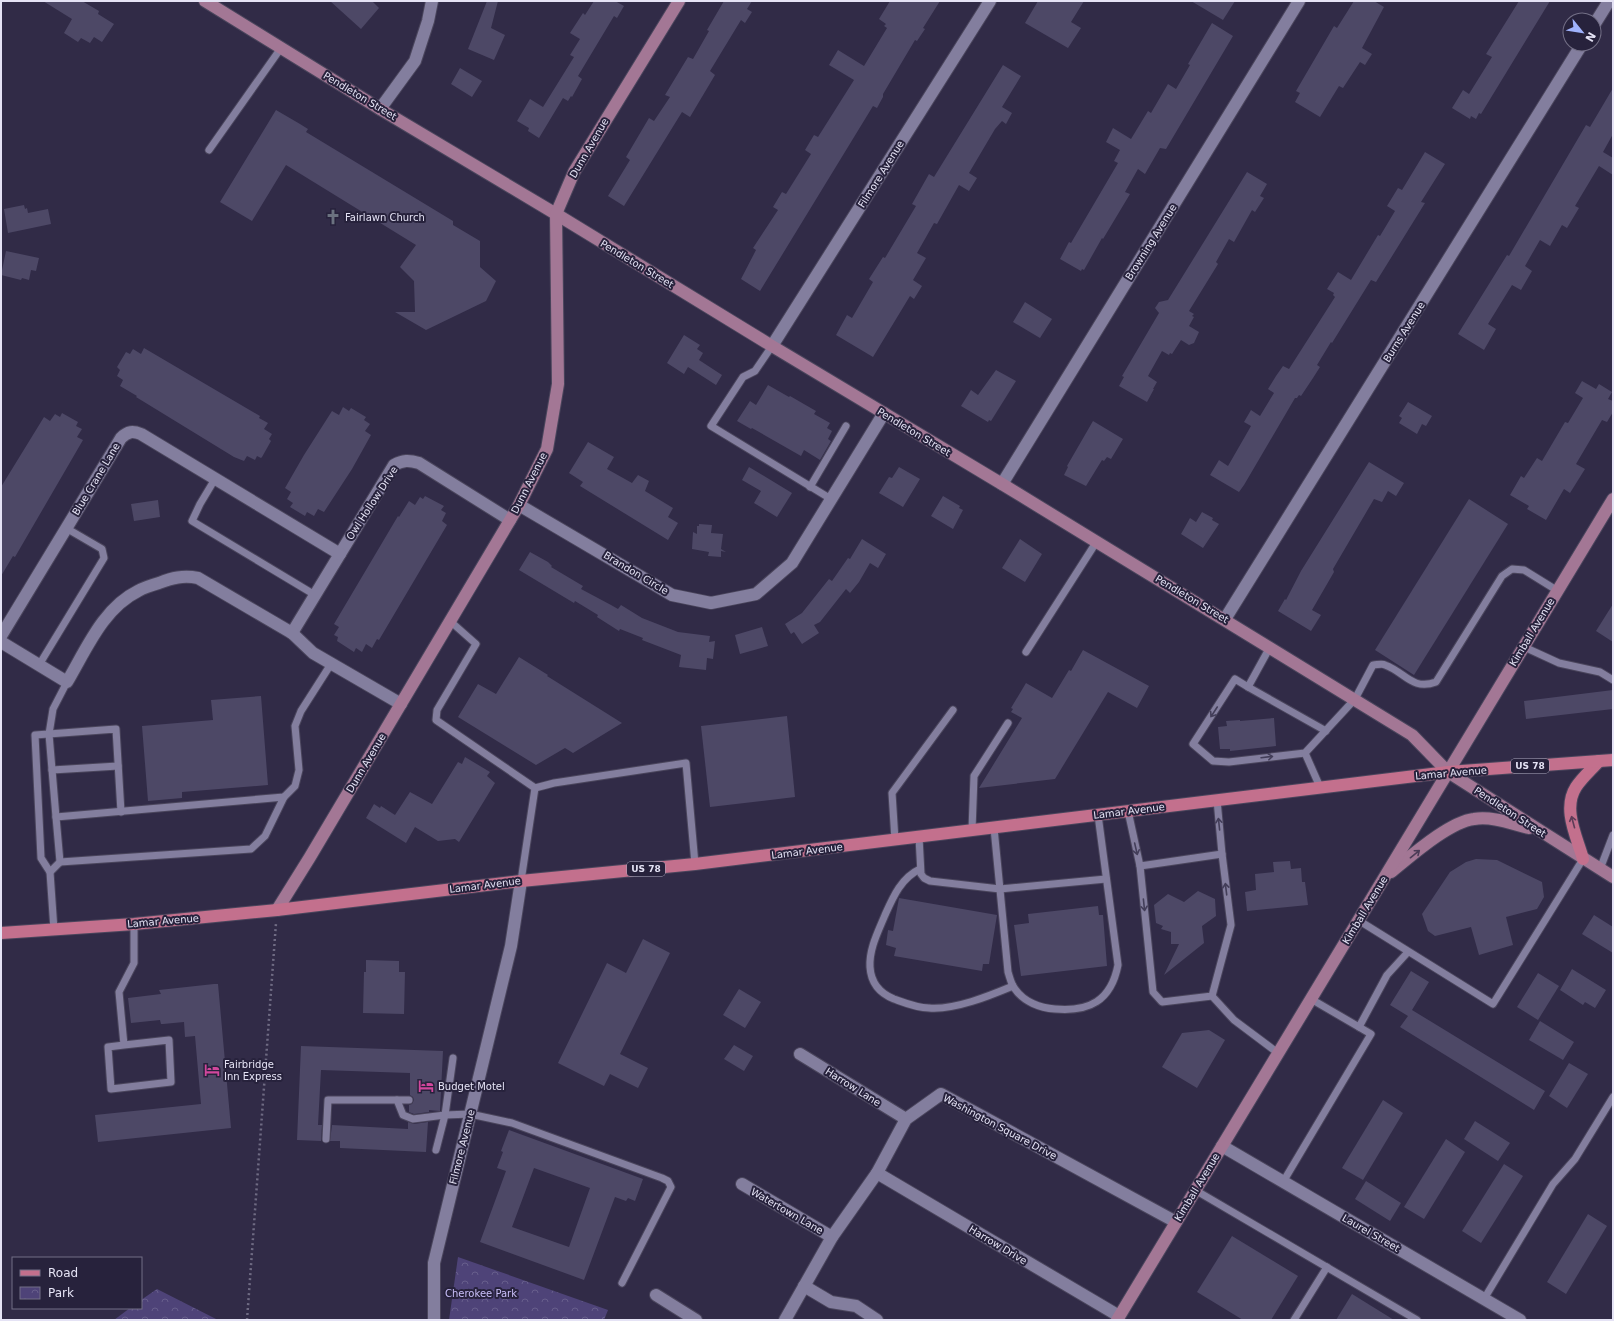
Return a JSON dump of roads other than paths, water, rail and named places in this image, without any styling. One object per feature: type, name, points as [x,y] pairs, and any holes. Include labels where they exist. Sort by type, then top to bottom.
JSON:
[{"type":"main road","name":"Pendleton Street","points":[[205,1],[380,109],[1225,619],[1412,734],[1448,772],[1613,877]]},
{"type":"main road","name":"Dunn Avenue","points":[[277,910],[519,505],[547,449],[558,384],[556,214],[574,172],[679,1]]},
{"type":"main road","name":"Kimball Avenue","points":[[1118,1318],[1613,499]]},
{"type":"main road","name":"Lamar Avenue","points":[[1,933],[134,924],[277,910],[521,881],[695,864],[1448,772],[1613,760]]},
{"type":"main road","points":[[1583,859],[1571,815],[1570,802],[1576,788],[1599,761]]},
{"type":"main road","points":[[1384,878],[1422,847],[1456,825],[1474,819],[1495,819],[1541,831]]},
{"type":"street","points":[[380,109],[415,61],[428,21],[432,1]]},
{"type":"street","name":"Filmore Avenue","points":[[772,346],[990,1]]},
{"type":"street","name":"Browning Avenue","points":[[1002,484],[1300,1]]},
{"type":"street","points":[[1602,12],[1609,1]]},
{"type":"street","name":"Burns Avenue","points":[[1225,619],[1577,52]]},
{"type":"street","name":"Brandon Circle","points":[[519,505],[672,595],[711,603],[756,594],[792,563],[884,413]]},
{"type":"street","name":"Blue Crane Lane","points":[[1,636],[121,438],[126,433],[134,431],[340,554]]},
{"type":"street","name":"Owl Hollow Drive","points":[[292,633],[394,466],[401,461],[409,460],[419,463],[510,520]]},
{"type":"street","points":[[1,642],[66,682],[102,622],[113,610],[138,591],[173,578],[187,576],[198,578],[292,633],[313,653],[401,704]]},
{"type":"street","name":"Filmore Avenue","points":[[434,1320],[434,1263],[511,946],[521,881]]},
{"type":"street","name":"Harrow Lane","points":[[800,1054],[906,1119]]},
{"type":"street","name":"Washington Square Drive","points":[[785,1320],[832,1237],[877,1173],[906,1119],[941,1094],[1176,1222]]},
{"type":"street","name":"Laurel Street","points":[[1222,1146],[1520,1320]]},
{"type":"street","name":"Harrow Drive","points":[[877,1173],[1118,1318]]},
{"type":"street","name":"Watertown Lane","points":[[742,1184],[832,1237]]},
{"type":"street","points":[[804,1286],[831,1302],[856,1306],[877,1320]]},
{"type":"street","points":[[656,1295],[696,1320]]},
{"type":"lane","points":[[209,150],[281,48]]},
{"type":"lane","points":[[772,346],[755,371],[743,377],[711,426],[831,499]]},
{"type":"lane","points":[[810,487],[846,426]]},
{"type":"lane","points":[[215,478],[192,521],[315,595]]},
{"type":"lane","points":[[39,665],[104,558],[102,549],[66,528]]},
{"type":"lane","points":[[1026,652],[1097,542]]},
{"type":"lane","points":[[1326,731],[1235,679],[1193,744],[1213,761],[1228,762],[1305,753],[1326,731],[1355,699],[1373,665],[1384,664],[1417,684],[1426,686],[1436,682],[1502,576],[1512,569],[1524,570],[1558,591]]},
{"type":"lane","points":[[450,621],[476,644],[437,710],[436,720],[535,788],[554,783],[686,763],[695,864]]},
{"type":"lane","points":[[1248,687],[1270,647]]},
{"type":"lane","points":[[1524,647],[1559,663],[1600,672],[1613,680]]},
{"type":"lane","points":[[50,872],[60,862],[251,849],[265,836],[284,797],[294,786],[299,770],[295,726],[301,711],[331,664]]},
{"type":"lane","points":[[60,862],[49,734],[52,709],[66,682]]},
{"type":"lane","points":[[895,840],[892,793],[953,710]]},
{"type":"lane","points":[[972,830],[974,776],[1008,723]]},
{"type":"lane","points":[[54,930],[50,872],[41,858],[35,735],[116,729],[121,812]]},
{"type":"lane","points":[[1305,753],[1320,787]]},
{"type":"lane","points":[[52,770],[118,766]]},
{"type":"lane","points":[[521,881],[535,788]]},
{"type":"lane","points":[[56,817],[284,797]]},
{"type":"lane","points":[[1212,996],[1231,925],[1217,800]]},
{"type":"lane","points":[[1128,811],[1140,866],[1153,992],[1162,1002],[1212,996]]},
{"type":"lane","points":[[994,828],[1008,972],[1013,986],[1023,997],[1036,1005],[1045,1008],[1076,1010],[1088,1007],[1102,998],[1114,979],[1118,960],[1098,815]]},
{"type":"lane","points":[[1600,869],[1613,835]]},
{"type":"lane","points":[[919,837],[920,869],[922,876],[930,881],[1000,889],[1106,879]]},
{"type":"lane","points":[[1140,866],[1222,854]]},
{"type":"lane","points":[[1358,920],[1494,1004],[1583,859]]},
{"type":"lane","points":[[920,869],[909,875],[898,888],[890,902],[873,942],[870,967],[875,986],[888,996],[901,1002],[934,1009],[960,1005],[998,993],[1013,986]]},
{"type":"lane","points":[[124,1045],[119,992],[134,963],[134,924]]},
{"type":"lane","points":[[1359,1027],[1387,975],[1408,952]]},
{"type":"lane","points":[[1212,996],[1234,1020],[1278,1053]]},
{"type":"lane","points":[[1283,1182],[1371,1034],[1311,999]]},
{"type":"lane","points":[[169,1040],[171,1082],[111,1089],[108,1046],[124,1045],[169,1040]]},
{"type":"lane","points":[[436,1150],[445,1115],[444,1099],[453,1058]]},
{"type":"lane","points":[[1484,1299],[1553,1184],[1575,1159],[1613,1097]]},
{"type":"lane","points":[[326,1139],[328,1100],[410,1100]]},
{"type":"lane","points":[[397,1100],[403,1115],[413,1119],[470,1114],[512,1123],[668,1181],[671,1187],[622,1283]]},
{"type":"lane","points":[[1195,1190],[1417,1320]]},
{"type":"lane","points":[[1294,1320],[1327,1267]]},
{"type":"place","name":"Fairlawn Church","points":[[333,217]]},
{"type":"place","name":"Fairbridge Inn Express","points":[[212,1070]]},
{"type":"place","name":"Budget Motel","points":[[426,1086]]},
{"type":"park label","name":"Cherokee Park","points":[[481,1293]]}]
